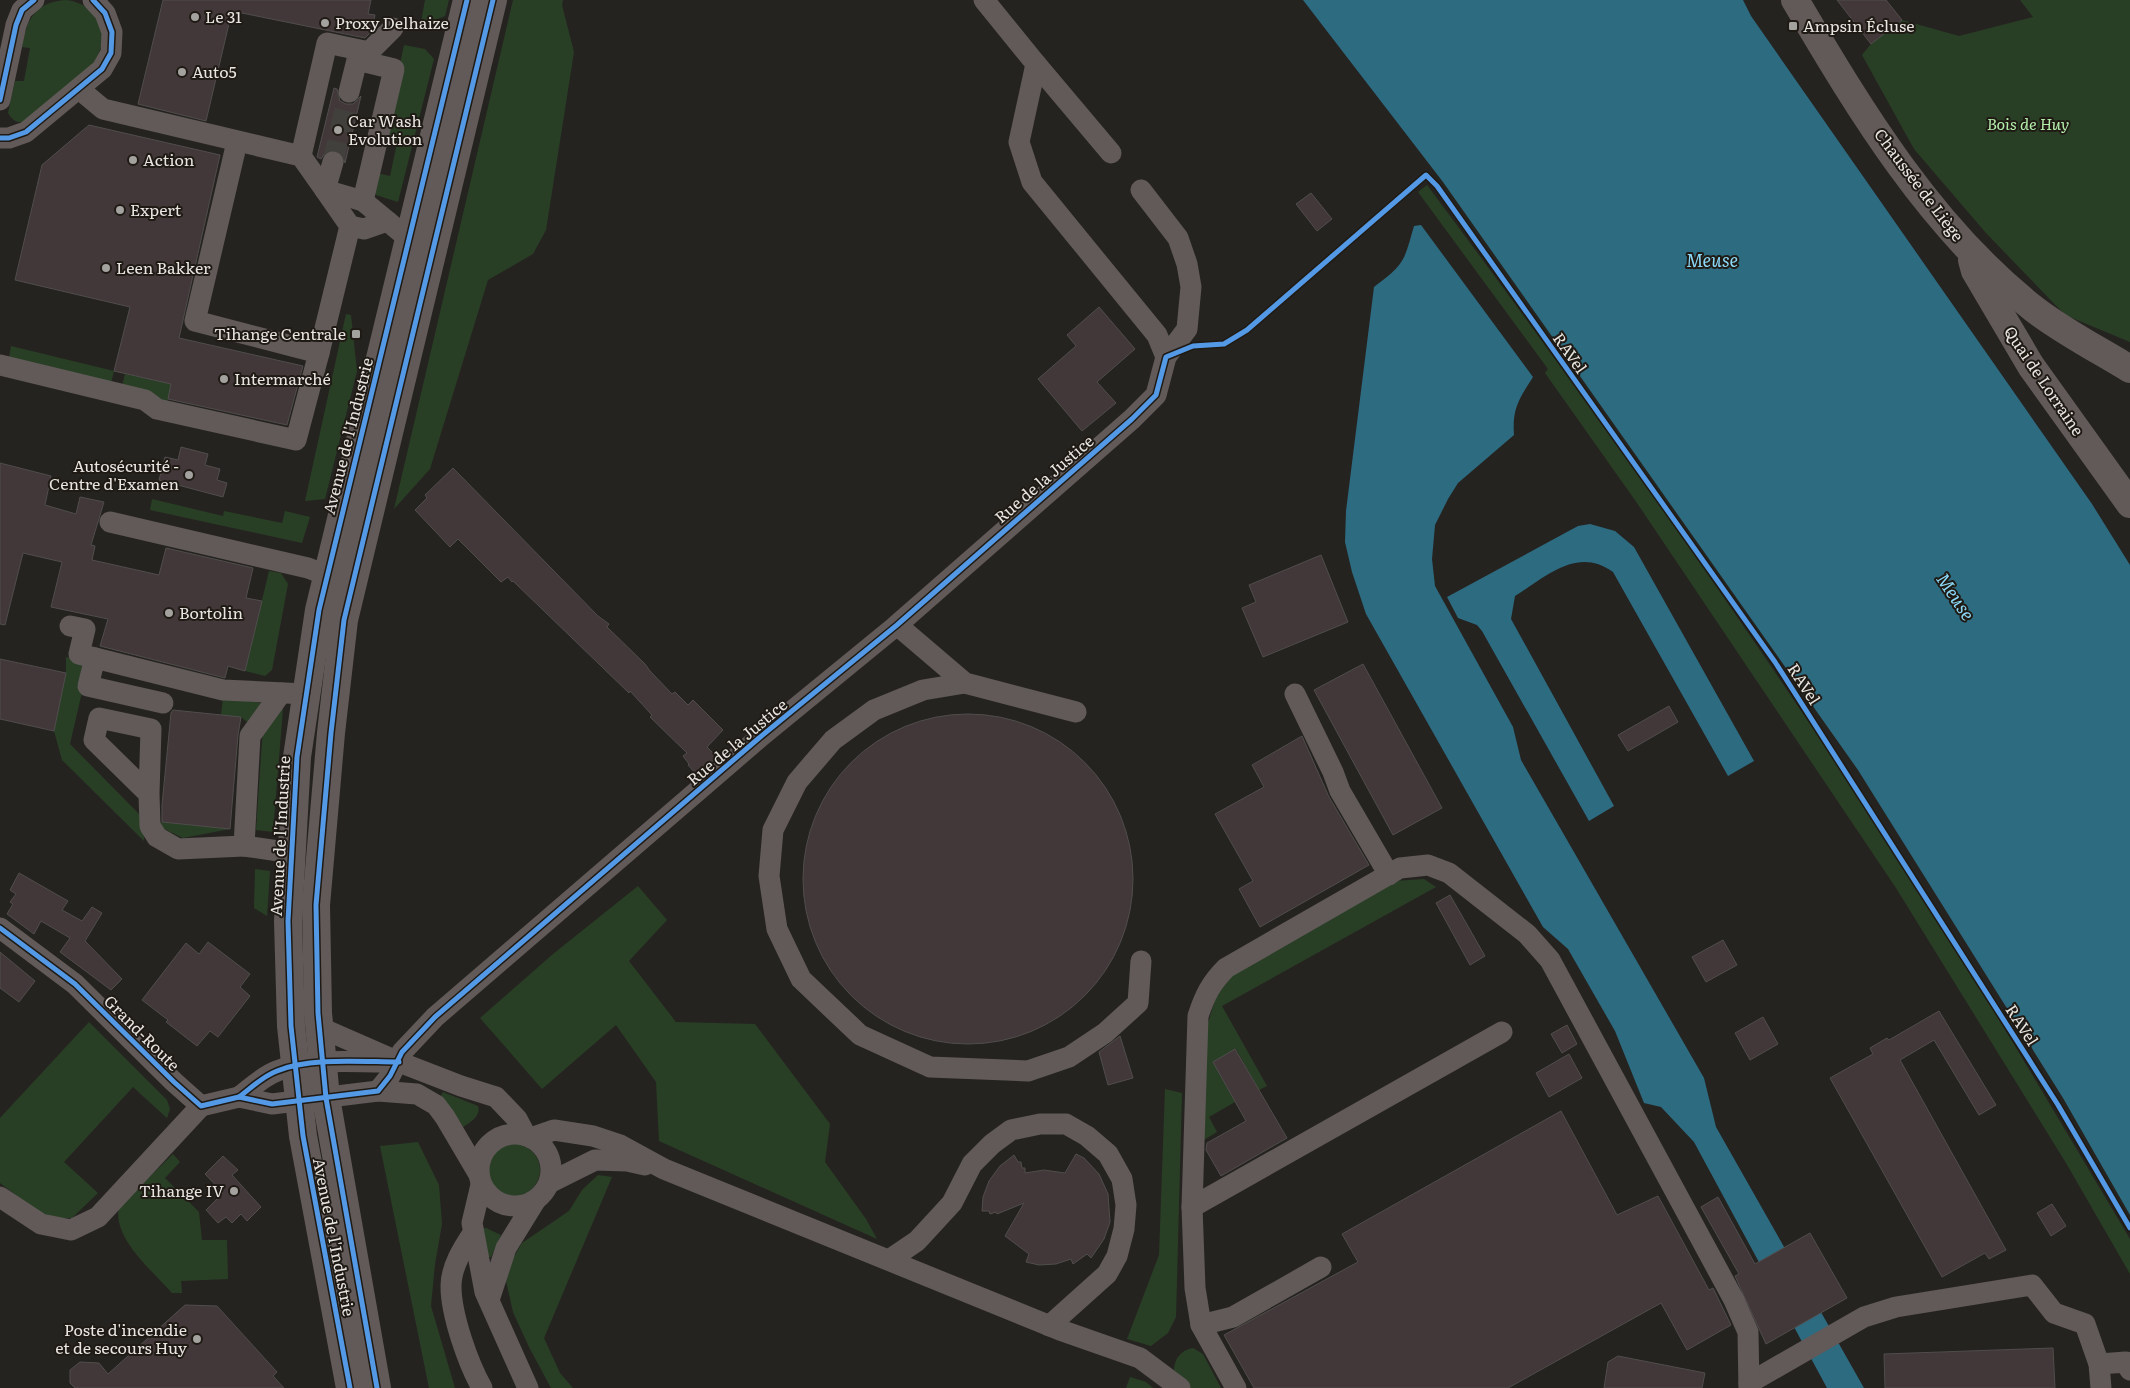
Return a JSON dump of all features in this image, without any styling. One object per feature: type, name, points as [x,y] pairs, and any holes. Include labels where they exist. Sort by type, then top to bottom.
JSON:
[{"type":"main road","name":"Avenue de l'Industrie","points":[[350,1388],[316,1214],[290,1102],[295,1066],[290,1015],[288,921],[297,757],[293,693],[319,610],[339,580],[421,242],[467,0]]},
{"type":"main road","name":"Avenue de l'Industrie","points":[[421,242],[493,0]]},
{"type":"main road","name":"Chaussée de Liège","points":[[1795,0],[1833,64],[1906,172],[1937,215],[1969,251],[2035,309],[2130,369]]},
{"type":"main road","name":"Quai de Lorraine","points":[[1969,251],[1975,271],[2031,366],[2130,504]]},
{"type":"main road","name":"Avenue de l'Industrie","points":[[339,580],[344,620],[332,724],[316,905],[319,1027],[326,1098],[377,1388]]},
{"type":"street","points":[[0,100],[16,25],[22,10],[34,0]]},
{"type":"street","points":[[0,138],[9,138],[26,132],[102,69],[111,53],[112,32],[105,13],[93,0]]},
{"type":"street","points":[[984,0],[1111,152]]},
{"type":"street","points":[[301,156],[327,43],[369,52],[393,28]]},
{"type":"street","points":[[349,92],[357,60],[394,69],[362,201]]},
{"type":"street","points":[[1036,64],[1019,142],[1032,182],[1157,335],[1166,357]]},
{"type":"street","points":[[79,88],[103,109],[301,156],[350,226],[364,229],[387,221]]},
{"type":"street","points":[[237,142],[195,322],[319,353]]},
{"type":"street","points":[[325,190],[333,162]]},
{"type":"street","points":[[325,190],[362,201],[387,221],[421,242]]},
{"type":"street","name":"Rue de la Justice","points":[[378,1091],[399,1062],[402,1052],[435,1017],[759,738],[897,625],[1138,413],[1156,395],[1166,357],[1187,330],[1191,287],[1187,264],[1178,238],[1141,190]]},
{"type":"street","points":[[0,365],[145,400],[157,408],[296,440],[350,226]]},
{"type":"street","points":[[110,522],[308,568],[339,580]]},
{"type":"street","points":[[897,625],[964,684]]},
{"type":"street","points":[[70,626],[85,629],[79,654],[223,690],[293,693]]},
{"type":"street","points":[[95,658],[88,686],[162,703]]},
{"type":"street","points":[[1076,712],[964,684],[923,690],[874,710],[834,740],[797,782],[772,830],[769,876],[777,929],[801,979],[860,1035],[930,1068],[1028,1071],[1069,1056],[1105,1033],[1138,1003],[1141,961]]},
{"type":"street","points":[[244,846],[250,736],[293,693]]},
{"type":"street","points":[[1295,694],[1333,772],[1340,791],[1389,874]]},
{"type":"street","points":[[149,794],[150,826],[157,837],[178,849],[244,846],[292,853]]},
{"type":"street","points":[[1236,1388],[1201,1325],[1195,1288],[1192,1207],[1198,1016],[1214,980],[1226,968],[1400,868],[1428,865],[1449,873],[1527,934],[1550,960],[1734,1300],[1748,1332],[1749,1385],[1864,1317],[1896,1307],[2032,1285],[2054,1313],[2085,1324],[2099,1364],[2101,1388]]},
{"type":"street","name":"Grand-Route","points":[[0,928],[75,984],[174,1082],[201,1106]]},
{"type":"street","points":[[319,1027],[399,1062],[461,1086],[496,1097],[517,1119],[528,1137]]},
{"type":"street","points":[[1192,1207],[1502,1032]]},
{"type":"street","points":[[0,1197],[41,1224],[71,1230],[98,1217],[136,1163],[201,1106],[240,1097],[268,1075],[295,1066],[322,1063],[399,1062]]},
{"type":"street","points":[[240,1097],[272,1104],[378,1091],[417,1094],[436,1105],[446,1117],[480,1179],[495,1202],[520,1207],[535,1201]]},
{"type":"street","points":[[888,1260],[916,1241],[952,1204],[972,1164],[992,1144],[1011,1130],[1040,1124],[1066,1124],[1087,1136],[1108,1154],[1122,1179],[1126,1204],[1124,1229],[1117,1256],[1107,1274],[1049,1326]]},
{"type":"street","points":[[528,1137],[554,1130],[593,1136],[620,1145],[664,1169],[1049,1326],[1140,1358],[1180,1388]]},
{"type":"street","points":[[528,1388],[485,1292],[472,1224],[480,1179],[478,1164],[491,1143],[510,1134],[528,1137],[540,1144],[550,1161],[549,1183]]},
{"type":"street","points":[[490,1300],[506,1248],[535,1201],[549,1183],[595,1160],[627,1160],[664,1169]]},
{"type":"street","points":[[473,1233],[459,1256],[451,1285],[458,1330],[474,1375],[482,1388]]},
{"type":"street","points":[[1201,1325],[1234,1317],[1321,1267]]},
{"type":"street","points":[[2099,1364],[2126,1362],[2130,1370]]},
{"type":"green space","points":[[66,0],[88,8],[95,15],[100,24],[102,34],[98,55],[92,65],[23,122],[16,121],[8,113],[15,81],[24,81],[30,48],[22,47],[30,20],[40,8],[47,4]]},
{"type":"green space","points":[[425,0],[449,0],[445,16],[427,23],[421,22]]},
{"type":"green space","points":[[513,0],[563,0],[562,5],[574,52],[546,230],[533,254],[488,280],[430,469],[394,509]]},
{"type":"green space","name":"Bois de Huy","points":[[2020,0],[2130,0],[2130,342],[2065,315],[1986,233],[1914,149],[1862,55],[1871,44],[1902,20],[1959,36],[2033,17]]},
{"type":"green space","points":[[404,45],[425,49],[434,59],[398,202],[376,195],[373,188],[377,173],[390,176],[397,143],[384,140]]},
{"type":"green space","points":[[1427,185],[1641,478],[1795,702],[1920,892],[2130,1239],[2130,1274],[2066,1163],[1896,888],[1637,503],[1545,373],[1548,369],[1418,192]]},
{"type":"green space","points":[[346,314],[351,315],[357,371],[325,499],[305,501]]},
{"type":"green space","points":[[11,346],[114,371],[111,383],[9,358]]},
{"type":"green space","points":[[125,374],[171,384],[167,405],[122,386]]},
{"type":"green space","points":[[152,499],[223,516],[224,511],[282,523],[285,511],[310,517],[302,543],[150,510]]},
{"type":"green space","points":[[269,571],[281,573],[288,584],[272,670],[265,676],[245,671]]},
{"type":"green space","points":[[66,657],[89,662],[70,744],[143,818],[144,841],[62,760],[54,731],[66,673]]},
{"type":"green space","points":[[223,697],[266,704],[252,726],[241,717],[221,715]]},
{"type":"green space","points":[[277,708],[283,709],[273,832],[256,830],[263,727]]},
{"type":"green space","points":[[160,822],[230,829],[183,838],[160,827]]},
{"type":"green space","points":[[255,869],[270,871],[267,916],[254,908]]},
{"type":"green space","points":[[1424,879],[1436,887],[1222,1006],[1267,1086],[1259,1090],[1236,1049],[1213,1062],[1235,1102],[1209,1117],[1217,1132],[1202,1141],[1207,1026],[1215,1000],[1231,973],[1394,881]]},
{"type":"green space","points":[[638,886],[667,920],[629,961],[676,1022],[755,1024],[830,1124],[825,1162],[866,1219],[877,1239],[659,1141],[656,1082],[616,1025],[542,1089],[480,1018],[553,954]]},
{"type":"green space","points":[[89,1022],[167,1100],[170,1109],[167,1118],[133,1087],[64,1162],[98,1193],[72,1218],[60,1218],[40,1213],[0,1183],[0,1118]]},
{"type":"green space","points":[[1165,1089],[1182,1093],[1176,1317],[1168,1333],[1151,1346],[1127,1339],[1159,1255]]},
{"type":"green space","points":[[443,1092],[478,1106],[477,1116],[463,1127],[440,1097]]},
{"type":"green space","points":[[418,1142],[439,1185],[442,1224],[435,1264],[431,1306],[455,1388],[429,1388],[380,1146]]},
{"type":"green space","points":[[509,1144],[519,1144],[533,1151],[540,1165],[540,1175],[533,1189],[519,1196],[509,1196],[499,1192],[492,1185],[488,1175],[488,1165],[492,1155],[499,1148]]},
{"type":"green space","points":[[173,1154],[180,1162],[165,1178],[199,1212],[202,1240],[227,1240],[228,1279],[181,1281],[182,1293],[172,1293],[145,1264],[128,1242],[118,1219],[119,1207]]},
{"type":"green space","points":[[598,1175],[612,1177],[544,1338],[560,1373],[573,1388],[551,1388],[513,1312],[506,1281],[510,1264],[522,1243],[569,1211],[582,1190]]},
{"type":"green space","points":[[478,1228],[486,1228],[501,1235],[491,1257],[485,1257]]},
{"type":"green space","points":[[1193,1348],[1203,1354],[1221,1388],[1191,1388],[1174,1370],[1175,1362],[1179,1356]]},
{"type":"green space","points":[[1130,1377],[1146,1382],[1153,1388],[1126,1388]]},
{"type":"water","name":"Meuse","points":[[1303,0],[1743,0],[1751,16],[2092,504],[2130,565],[2130,1215],[2063,1098],[1858,770],[1443,182]]},
{"type":"water","points":[[1421,225],[1533,377],[1515,411],[1514,435],[1458,483],[1435,525],[1432,559],[1435,586],[1513,727],[1521,760],[1704,1078],[1716,1127],[1864,1388],[1827,1388],[1694,1142],[1661,1107],[1644,1103],[1615,1031],[1568,949],[1543,927],[1366,614],[1352,572],[1345,542],[1346,511],[1374,287],[1398,267],[1405,255],[1414,226]]},
{"type":"water","points":[[1590,524],[1615,531],[1634,547],[1754,761],[1728,776],[1613,572],[1600,565],[1587,562],[1574,563],[1562,567],[1515,596],[1511,619],[1614,806],[1589,821],[1482,631],[1477,625],[1458,618],[1447,597],[1578,526]]},
{"type":"building","points":[[163,0],[371,0],[368,14],[375,15],[371,32],[365,38],[232,11],[206,121],[138,104]]},
{"type":"building","points":[[1837,0],[1886,0],[1902,20],[1871,44]]},
{"type":"building","name":"Car Wash Evolution","points":[[334,88],[337,89],[340,101],[346,104],[353,104],[361,96],[345,163],[342,154],[336,150],[325,153],[321,159],[317,157]]},
{"type":"building","points":[[89,125],[220,155],[179,338],[303,366],[287,425],[168,399],[171,384],[114,371],[130,307],[15,280],[42,165]]},
{"type":"building","points":[[1311,193],[1332,219],[1317,231],[1296,204]]},
{"type":"building","points":[[1099,307],[1135,349],[1097,382],[1116,403],[1082,431],[1038,379],[1076,346],[1067,335]]},
{"type":"building","name":"Autosécurité - Centre d'Examen","points":[[181,447],[208,454],[205,465],[220,469],[217,480],[227,483],[223,497],[159,480],[165,457],[178,460]]},
{"type":"building","name":"Bortolin","points":[[0,463],[51,476],[45,505],[76,514],[80,497],[104,502],[91,545],[95,546],[92,560],[159,575],[166,548],[253,568],[246,598],[262,601],[245,671],[228,666],[225,678],[100,646],[108,619],[51,607],[62,562],[23,553],[5,625],[0,624]]},
{"type":"building","points":[[453,468],[598,616],[609,624],[607,627],[645,664],[672,694],[675,692],[688,705],[693,700],[723,730],[707,747],[717,757],[697,775],[683,756],[687,753],[650,717],[652,715],[630,691],[629,693],[513,581],[508,577],[501,582],[458,539],[450,547],[415,510],[427,498],[425,495]]},
{"type":"building","points":[[1321,555],[1348,622],[1263,657],[1242,608],[1256,602],[1249,585]]},
{"type":"building","points":[[0,659],[66,673],[54,731],[0,719]]},
{"type":"building","points":[[1363,664],[1442,808],[1393,835],[1314,690]]},
{"type":"building","points":[[1669,706],[1678,722],[1628,751],[1618,735]]},
{"type":"building","points":[[173,710],[241,717],[230,829],[162,822],[171,713]]},
{"type":"building","points":[[968,714],[1000,717],[1031,727],[1060,742],[1085,762],[1105,787],[1120,816],[1130,847],[1133,879],[1130,911],[1120,942],[1105,971],[1085,996],[1060,1016],[1031,1031],[1000,1041],[968,1044],[936,1041],[905,1031],[876,1016],[851,996],[831,971],[816,942],[806,911],[803,879],[806,847],[816,816],[831,787],[851,762],[876,742],[905,727],[936,717]]},
{"type":"building","points":[[1302,736],[1329,797],[1369,865],[1260,927],[1239,889],[1253,881],[1215,814],[1264,787],[1252,765]]},
{"type":"building","points":[[19,873],[68,901],[62,910],[82,921],[92,907],[102,913],[85,941],[122,979],[111,990],[60,952],[70,938],[41,921],[34,934],[7,914],[13,904],[10,902],[16,894],[10,890]]},
{"type":"building","points":[[1450,895],[1485,956],[1470,965],[1436,903]]},
{"type":"building","points":[[1723,940],[1737,965],[1706,982],[1692,957]]},
{"type":"building","points":[[208,942],[250,974],[240,987],[250,996],[218,1037],[210,1031],[197,1046],[142,1000],[186,943],[199,954]]},
{"type":"building","points":[[0,952],[35,981],[19,1002],[0,988]]},
{"type":"building","points":[[1939,1011],[1996,1105],[1979,1115],[1934,1040],[1900,1060],[2006,1250],[1989,1259],[1985,1253],[1942,1277],[1830,1078],[1873,1054],[1870,1048],[1887,1038],[1889,1040]]},
{"type":"building","points":[[1763,1017],[1778,1044],[1750,1060],[1735,1033]]},
{"type":"building","points":[[1567,1025],[1577,1044],[1562,1053],[1551,1034]]},
{"type":"building","points":[[1120,1036],[1133,1078],[1108,1085],[1099,1052]]},
{"type":"building","points":[[1235,1049],[1287,1138],[1221,1176],[1206,1150],[1207,1143],[1246,1121],[1213,1062]]},
{"type":"building","points":[[1569,1054],[1582,1078],[1549,1097],[1536,1073]]},
{"type":"building","points":[[1561,1111],[1617,1215],[1658,1196],[1709,1290],[1713,1288],[1731,1325],[1687,1350],[1661,1303],[1508,1388],[1254,1388],[1224,1335],[1358,1262],[1342,1234]]},
{"type":"building","points":[[1076,1154],[1084,1158],[1099,1174],[1108,1194],[1110,1222],[1104,1239],[1091,1258],[1087,1254],[1073,1264],[1071,1259],[1056,1264],[1039,1265],[1026,1262],[1029,1254],[1005,1236],[1024,1203],[997,1214],[996,1212],[990,1214],[989,1211],[982,1211],[983,1197],[989,1181],[1000,1166],[1014,1155],[1018,1162],[1021,1162],[1022,1168],[1025,1168],[1025,1173],[1044,1170],[1065,1173]]},
{"type":"building","name":"Tihange IV","points":[[223,1156],[238,1170],[232,1175],[261,1207],[247,1221],[241,1214],[232,1223],[226,1217],[218,1223],[206,1210],[223,1193],[205,1174]]},
{"type":"building","points":[[1718,1197],[1755,1264],[1810,1233],[1847,1298],[1766,1344],[1735,1276],[1739,1274],[1701,1207]]},
{"type":"building","points":[[2052,1204],[2066,1226],[2051,1236],[2037,1213]]},
{"type":"building","name":"Poste d'incendie et de secours Huy","points":[[185,1305],[217,1306],[277,1372],[273,1376],[284,1388],[75,1388],[70,1383],[70,1370],[80,1362],[99,1363],[108,1374]]},
{"type":"building","points":[[2053,1348],[2055,1388],[1885,1388],[1884,1354]]},
{"type":"building","points":[[1618,1356],[1705,1373],[1702,1388],[1604,1388],[1608,1362]]},
{"type":"tunnel","points":[[333,162],[349,92]]},
{"type":"cycle path","points":[[0,100],[16,25],[22,10],[34,0]]},
{"type":"cycle path","points":[[0,138],[9,138],[26,132],[102,69],[111,53],[112,32],[105,13],[93,0]]},
{"type":"cycle path","points":[[350,1388],[303,1136],[291,1026],[288,921],[297,757],[319,610],[467,0]]},
{"type":"cycle path","points":[[377,1388],[326,1098],[318,1013],[316,905],[331,733],[344,620],[493,0]]},
{"type":"cycle path","name":"RAVel","points":[[0,928],[75,984],[174,1082],[201,1106],[239,1097],[272,1104],[378,1091],[390,1076],[402,1052],[435,1017],[759,738],[897,625],[1132,419],[1156,395],[1166,357],[1193,346],[1224,344],[1247,330],[1426,175],[1437,186],[1775,662],[2058,1105],[2130,1228]]},
{"type":"cycle path","points":[[239,1097],[267,1076],[290,1067],[337,1061],[399,1062]]},
{"type":"place","name":"Le 31","points":[[195,17]]},
{"type":"place","name":"Proxy Delhaize","points":[[325,23]]},
{"type":"place","name":"Ampsin Écluse","points":[[1793,26]]},
{"type":"place","name":"Auto5","points":[[182,72]]},
{"type":"place","name":"Car Wash Evolution","points":[[338,130]]},
{"type":"place","name":"Action","points":[[133,160]]},
{"type":"place","name":"Expert","points":[[120,210]]},
{"type":"place","name":"Leen Bakker","points":[[106,268]]},
{"type":"place","name":"Tihange Centrale","points":[[356,334]]},
{"type":"place","name":"Intermarché","points":[[224,379]]},
{"type":"place","name":"Autosécurité - Centre d'Examen","points":[[189,475]]},
{"type":"place","name":"Bortolin","points":[[169,613]]},
{"type":"place","name":"Tihange IV","points":[[234,1191]]},
{"type":"place","name":"Poste d'incendie et de secours Huy","points":[[197,1339]]}]
